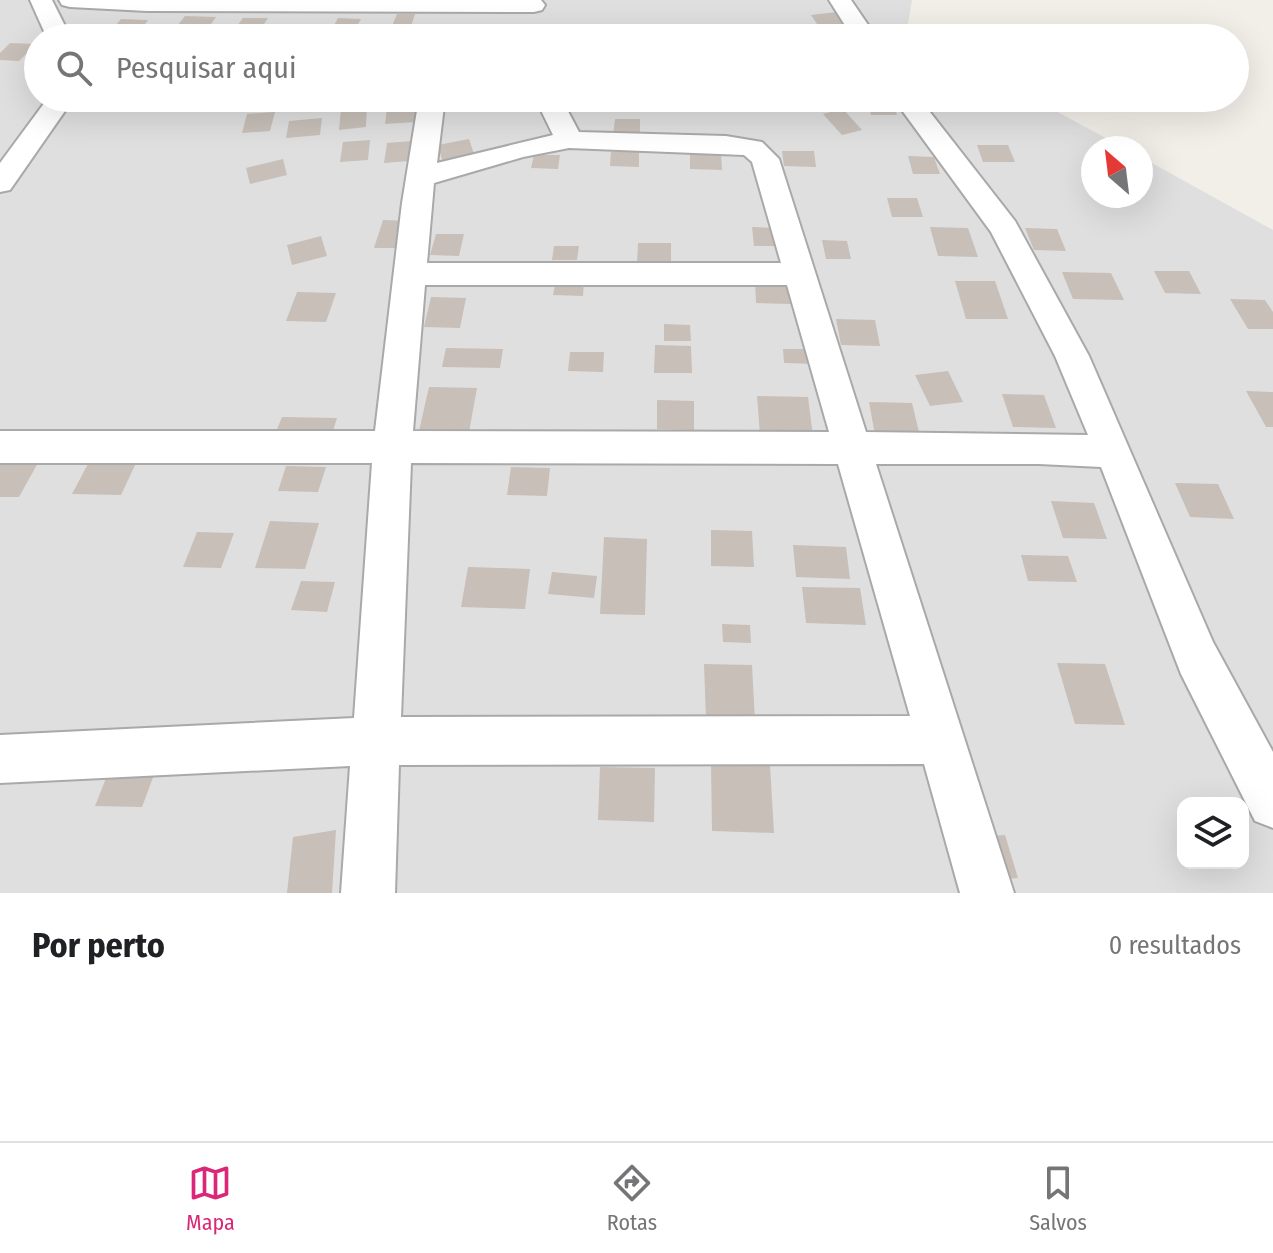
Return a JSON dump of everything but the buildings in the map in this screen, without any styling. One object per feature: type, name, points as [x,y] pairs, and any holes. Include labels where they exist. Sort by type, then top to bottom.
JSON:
[{"type":"street","points":[[41,0],[52,24]]},
{"type":"street","points":[[70,0],[147,4],[383,2],[433,15],[534,2],[534,24]]},
{"type":"street","points":[[840,0],[856,24]]},
{"type":"street","points":[[0,183],[12,149],[48,112]]},
{"type":"street","points":[[368,893],[392,449],[430,112]]},
{"type":"street","points":[[555,112],[569,140]]},
{"type":"street","points":[[917,112],[1004,228],[1072,356],[1197,658],[1261,757],[1273,803]]},
{"type":"street","points":[[421,177],[520,149],[569,140],[694,143],[752,148],[765,159],[987,893]]},
{"type":"street","points":[[410,274],[802,274]]},
{"type":"street","points":[[0,447],[1039,448],[1114,452]]},
{"type":"street","points":[[0,759],[377,741],[943,740]]},
{"type":"shaded area","points":[[0,0],[912,0],[908,24],[24,24],[24,112],[1058,112],[1102,136],[1081,136],[1081,208],[1153,208],[1153,164],[1273,230],[1273,893],[0,893]]}]
